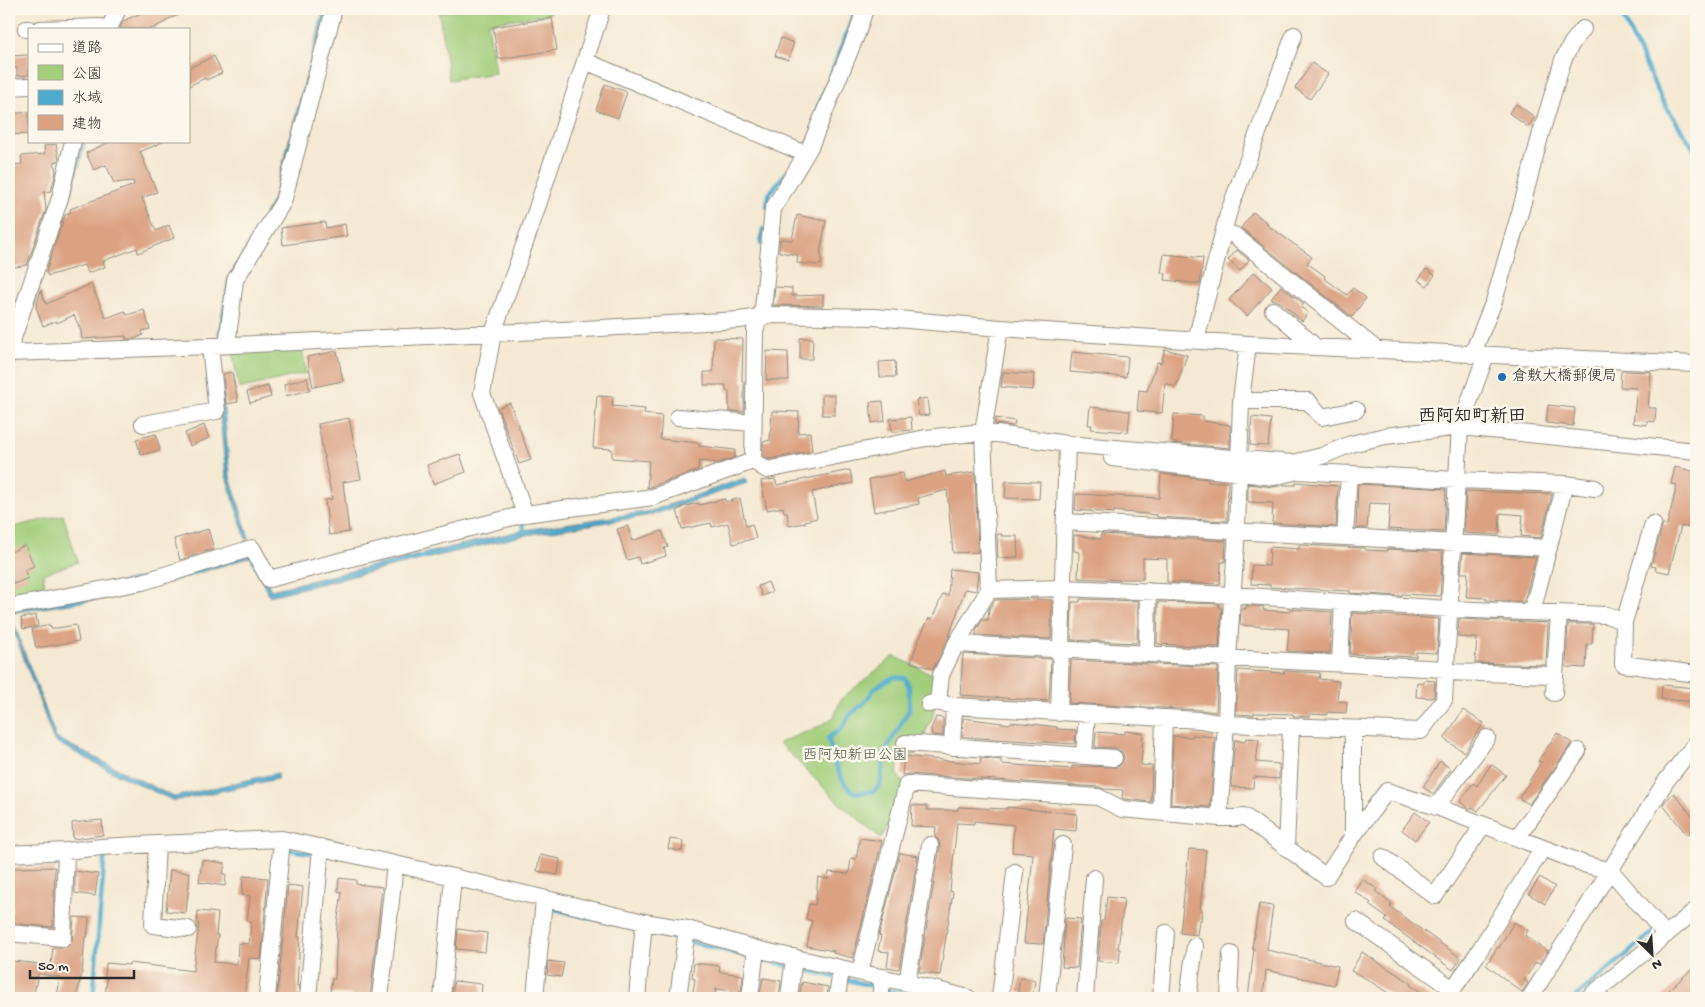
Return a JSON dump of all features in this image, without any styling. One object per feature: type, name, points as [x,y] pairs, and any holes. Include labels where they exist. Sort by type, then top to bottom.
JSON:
[{"type":"street","points":[[108,28],[118,9]]},
{"type":"street","points":[[227,345],[235,280],[283,202],[334,9]]},
{"type":"street","points":[[524,514],[482,392],[493,333],[532,224],[602,9]]},
{"type":"street","points":[[753,462],[755,330],[763,309],[773,209],[810,147],[855,40],[865,9]]},
{"type":"street","points":[[55,28],[100,26],[105,28]]},
{"type":"street","points":[[1000,328],[983,432],[989,590],[956,644],[941,675],[938,702],[931,703],[1059,713],[1164,718],[1226,724],[1422,731],[1444,700],[1460,427],[1563,60],[1572,43],[1583,29]]},
{"type":"street","points":[[1196,340],[1228,214],[1294,35]]},
{"type":"street","points":[[584,62],[806,154]]},
{"type":"street","points":[[9,87],[28,86]]},
{"type":"street","points":[[73,142],[60,198],[9,351],[210,346],[613,327],[774,316],[874,317],[1000,328],[1248,344],[1696,364]]},
{"type":"street","points":[[1234,235],[1377,350]]},
{"type":"street","points":[[1273,310],[1316,347]]},
{"type":"street","points":[[1219,818],[1240,465],[1241,401],[1248,344]]},
{"type":"street","points":[[144,424],[217,411],[210,346]]},
{"type":"street","points":[[1241,401],[1308,401],[1322,418],[1356,410]]},
{"type":"street","points":[[678,417],[753,423]]},
{"type":"street","points":[[9,607],[142,582],[252,548],[270,579],[524,514],[653,497],[753,462],[767,470],[926,438],[983,432],[1067,449],[1240,465],[1293,463],[1322,456],[1351,444],[1385,436],[1460,427],[1696,451]]},
{"type":"street","points":[[1059,713],[1067,449]]},
{"type":"street","points":[[1240,465],[1274,477],[1298,471],[1565,484],[1595,488]]},
{"type":"street","points":[[1345,537],[1349,474]]},
{"type":"street","points":[[1532,612],[1565,484]]},
{"type":"street","points":[[1065,522],[1549,548]]},
{"type":"street","points":[[1653,524],[1624,622],[1623,664],[1696,674]]},
{"type":"street","points":[[989,590],[1063,588],[1233,595],[1607,615],[1624,622]]},
{"type":"street","points":[[1147,653],[1148,591]]},
{"type":"street","points":[[1340,663],[1343,602]]},
{"type":"street","points":[[1554,693],[1559,613]]},
{"type":"street","points":[[956,644],[1555,675]]},
{"type":"street","points":[[952,747],[954,706]]},
{"type":"street","points":[[1084,756],[1087,714]]},
{"type":"street","points":[[1161,812],[1164,718]]},
{"type":"street","points":[[1286,848],[1292,727]]},
{"type":"street","points":[[1353,729],[1353,836]]},
{"type":"street","points":[[1436,807],[1487,738]]},
{"type":"street","points":[[906,743],[1114,758]]},
{"type":"street","points":[[1530,998],[1666,782],[1696,743]]},
{"type":"street","points":[[1517,838],[1578,751]]},
{"type":"street","points":[[860,972],[907,784],[1098,797],[1122,809],[1219,818],[1244,816],[1326,877],[1353,836],[1387,791],[1436,807],[1587,865],[1611,871],[1662,930]]},
{"type":"street","points":[[1383,857],[1435,896],[1483,825]]},
{"type":"street","points":[[267,998],[282,840]]},
{"type":"street","points":[[9,854],[66,857],[101,847],[156,849],[282,840],[321,848],[394,871],[543,905],[687,930],[755,955],[794,958],[840,981],[860,972],[907,983],[938,993],[968,998]]},
{"type":"street","points":[[907,983],[930,845]]},
{"type":"street","points":[[1047,998],[1063,845]]},
{"type":"street","points":[[308,998],[321,848]]},
{"type":"street","points":[[1356,921],[1460,994],[1476,956],[1543,848]]},
{"type":"street","points":[[156,849],[153,925],[188,929]]},
{"type":"street","points":[[9,933],[63,938],[66,857]]},
{"type":"street","points":[[380,998],[394,871]]},
{"type":"street","points":[[1000,998],[1015,872]]},
{"type":"street","points":[[1085,998],[1094,878]]},
{"type":"street","points":[[442,998],[453,883]]},
{"type":"street","points":[[535,998],[543,905]]},
{"type":"street","points":[[1588,998],[1662,930],[1696,910]]},
{"type":"street","points":[[637,998],[644,922]]},
{"type":"street","points":[[678,998],[687,930]]},
{"type":"street","points":[[1161,998],[1166,933]]},
{"type":"street","points":[[1188,998],[1194,946]]},
{"type":"street","points":[[1229,998],[1231,954]]},
{"type":"street","points":[[750,998],[755,955]]},
{"type":"street","points":[[789,998],[794,958]]},
{"type":"street","points":[[880,997],[882,978]]},
{"type":"green space","points":[[468,9],[549,9],[550,14],[488,23],[495,73],[449,80],[439,13]]},
{"type":"green space","points":[[302,346],[306,373],[239,389],[232,350]]},
{"type":"green space","points":[[63,515],[78,562],[43,574],[46,592],[9,600],[9,528]]},
{"type":"green space","name":"西阿知新田公園","points":[[894,656],[936,676],[936,696],[933,716],[915,755],[903,754],[899,757],[897,775],[905,785],[894,815],[881,838],[839,803],[779,743],[820,726],[834,717],[841,699]]},
{"type":"water","points":[[324,9],[330,9],[278,200],[232,281],[223,336],[218,335],[228,279],[274,197]]},
{"type":"water","points":[[81,142],[86,142],[70,198],[62,215],[9,384],[9,372],[66,196]]},
{"type":"water","points":[[214,357],[219,357],[230,476],[249,538],[246,539],[226,476]]},
{"type":"water","points":[[745,478],[747,483],[652,515],[526,535],[269,596],[250,557],[129,595],[10,613],[56,738],[174,797],[278,773],[277,779],[174,801],[110,771],[54,741],[9,618],[9,608],[253,552],[271,590],[524,530],[651,511]]},
{"type":"building","points":[[150,9],[192,9],[154,28],[120,28],[123,21]]},
{"type":"building","points":[[552,18],[557,50],[498,59],[493,27]]},
{"type":"building","points":[[781,38],[794,43],[788,60],[775,56]]},
{"type":"building","points":[[28,55],[28,75],[17,76],[17,68],[9,69],[9,56]]},
{"type":"building","points":[[214,56],[222,73],[206,80],[205,78],[190,86],[190,68]]},
{"type":"building","points":[[1312,63],[1328,74],[1310,99],[1295,88]]},
{"type":"building","points":[[605,84],[627,92],[618,118],[596,110]]},
{"type":"building","points":[[1516,104],[1535,117],[1528,127],[1509,113]]},
{"type":"building","points":[[28,112],[28,134],[9,135],[9,114]]},
{"type":"building","points":[[109,142],[163,142],[140,152],[157,192],[142,198],[156,231],[169,225],[174,238],[138,253],[137,248],[103,261],[105,267],[88,273],[84,265],[48,276],[46,272],[65,215],[71,212],[70,209],[134,185],[133,181],[114,183],[106,165],[94,170],[86,153]]},
{"type":"building","points":[[56,144],[59,159],[54,162],[56,172],[51,191],[44,192],[46,209],[27,265],[9,268],[9,165],[22,164],[21,156],[45,154],[44,146]]},
{"type":"building","points":[[1253,212],[1268,223],[1266,224],[1312,257],[1307,263],[1325,276],[1324,278],[1347,295],[1353,288],[1366,298],[1352,317],[1241,228]]},
{"type":"building","points":[[797,215],[826,221],[820,254],[822,254],[821,265],[797,263],[798,255],[779,252],[780,239],[792,240]]},
{"type":"building","points":[[325,222],[326,228],[345,224],[347,236],[283,245],[281,228]]},
{"type":"building","points":[[1237,250],[1249,260],[1240,271],[1228,260]]},
{"type":"building","points":[[1164,254],[1203,258],[1200,284],[1165,280],[1166,274],[1161,273]]},
{"type":"building","points":[[1426,269],[1435,275],[1427,286],[1418,280]]},
{"type":"building","points":[[1254,272],[1272,288],[1247,316],[1229,300]]},
{"type":"building","points":[[91,284],[106,318],[125,311],[127,315],[144,310],[150,329],[142,331],[143,335],[134,339],[126,339],[126,336],[82,339],[81,331],[74,315],[57,323],[56,321],[43,326],[36,307],[41,290],[46,304]]},
{"type":"building","points":[[1281,286],[1304,304],[1301,307],[1308,313],[1302,321],[1280,302],[1271,299]]},
{"type":"building","points":[[775,287],[792,288],[792,296],[823,295],[823,306],[773,305]]},
{"type":"building","points":[[714,338],[743,339],[742,382],[744,382],[744,412],[729,411],[729,391],[726,391],[726,385],[704,385],[704,372],[713,372]]},
{"type":"building","points":[[800,338],[813,338],[812,359],[800,359]]},
{"type":"building","points":[[1165,349],[1187,355],[1176,387],[1165,383],[1162,413],[1137,411],[1139,390],[1147,391],[1157,362],[1161,363]]},
{"type":"building","points":[[337,351],[343,381],[313,387],[307,357]]},
{"type":"building","points":[[767,351],[788,352],[789,380],[766,380]]},
{"type":"building","points":[[1072,352],[1128,357],[1126,377],[1070,372]]},
{"type":"building","points":[[895,361],[896,377],[880,377],[879,362]]},
{"type":"building","points":[[1621,371],[1651,372],[1648,408],[1656,408],[1655,422],[1647,421],[1647,425],[1633,423],[1637,388],[1620,387]]},
{"type":"building","points":[[232,372],[238,402],[226,404],[223,374]]},
{"type":"building","points":[[1003,372],[1034,374],[1033,390],[1001,387]]},
{"type":"building","points":[[307,378],[310,390],[286,396],[284,384]]},
{"type":"building","points":[[268,386],[271,397],[250,403],[247,392]]},
{"type":"building","points":[[822,395],[835,395],[835,415],[822,415]]},
{"type":"building","points":[[597,396],[613,397],[612,406],[645,409],[644,414],[662,416],[660,439],[699,443],[699,446],[735,450],[735,457],[718,463],[699,461],[698,470],[647,488],[649,461],[612,458],[612,449],[593,448]]},
{"type":"building","points":[[927,398],[929,415],[919,416],[916,400]]},
{"type":"building","points":[[883,401],[885,421],[872,423],[870,402]]},
{"type":"building","points":[[510,403],[531,460],[519,464],[498,408]]},
{"type":"building","points":[[1548,405],[1575,408],[1573,426],[1546,423]]},
{"type":"building","points":[[1090,407],[1130,411],[1128,432],[1091,429],[1092,425],[1088,425]]},
{"type":"building","points":[[772,411],[799,412],[798,433],[810,432],[812,451],[769,459],[763,456],[763,442],[770,440]]},
{"type":"building","points":[[1174,414],[1203,416],[1203,421],[1230,425],[1230,448],[1174,443],[1172,441]]},
{"type":"building","points":[[911,417],[912,430],[892,432],[890,419]]},
{"type":"building","points":[[1252,417],[1271,419],[1268,446],[1250,445]]},
{"type":"building","points":[[349,418],[361,479],[343,482],[349,532],[329,535],[325,500],[332,499],[318,424]]},
{"type":"building","points":[[995,418],[1015,421],[1014,426],[995,424]]},
{"type":"building","points":[[204,425],[209,438],[190,446],[185,433]]},
{"type":"building","points":[[156,434],[160,450],[141,455],[136,439]]},
{"type":"building","points":[[460,454],[466,472],[433,484],[427,465]]},
{"type":"building","points":[[1675,467],[1696,472],[1696,529],[1681,526],[1669,573],[1655,570],[1656,567],[1651,566],[1663,524],[1667,525],[1677,485],[1671,484]]},
{"type":"building","points":[[850,470],[853,483],[812,492],[817,518],[805,521],[805,523],[789,526],[787,512],[784,512],[783,507],[767,510],[761,481],[775,479],[777,485]]},
{"type":"building","points":[[945,471],[946,476],[975,472],[978,552],[953,553],[947,490],[918,498],[919,504],[874,512],[869,479],[903,473],[905,482]]},
{"type":"building","points":[[1161,474],[1208,479],[1208,482],[1228,482],[1227,521],[1157,517],[1157,515],[1114,511],[1114,513],[1075,510],[1076,494],[1159,498]]},
{"type":"building","points":[[1006,481],[1040,482],[1039,499],[1005,498]]},
{"type":"building","points":[[1296,482],[1338,486],[1336,527],[1272,523],[1273,503],[1248,502],[1248,484],[1273,487],[1296,485]]},
{"type":"building","points":[[1358,484],[1446,489],[1444,532],[1388,529],[1390,504],[1369,503],[1367,528],[1356,528]]},
{"type":"building","points":[[1466,491],[1552,494],[1541,538],[1521,536],[1523,515],[1500,513],[1499,535],[1464,533]]},
{"type":"building","points":[[740,498],[746,526],[752,524],[756,538],[733,544],[728,523],[712,527],[711,523],[682,529],[677,510],[681,507],[725,499],[726,502]]},
{"type":"building","points":[[628,526],[632,541],[662,531],[668,547],[664,548],[666,556],[640,564],[638,557],[627,560],[617,529]]},
{"type":"building","points":[[208,529],[214,549],[180,560],[174,539]]},
{"type":"building","points":[[997,534],[1002,534],[1001,536],[1017,536],[1018,557],[998,558]]},
{"type":"building","points":[[1101,534],[1226,541],[1225,562],[1221,562],[1220,584],[1167,582],[1167,559],[1143,558],[1143,579],[1078,578],[1079,552],[1074,551],[1074,535],[1101,539]]},
{"type":"building","points":[[25,545],[34,566],[24,570],[28,578],[14,584],[9,573],[9,553]]},
{"type":"building","points":[[1299,545],[1365,548],[1365,550],[1387,551],[1387,549],[1443,552],[1440,596],[1350,593],[1350,591],[1270,587],[1270,585],[1251,584],[1252,565],[1269,566],[1270,547],[1299,549]]},
{"type":"building","points":[[1463,553],[1536,557],[1524,602],[1466,597],[1468,573],[1461,573]]},
{"type":"building","points":[[950,569],[978,572],[976,591],[965,589],[949,637],[933,669],[911,662],[929,618],[932,619],[943,594],[948,596]]},
{"type":"building","points":[[768,582],[772,592],[762,596],[758,586]]},
{"type":"building","points":[[1080,599],[1138,601],[1137,643],[1071,640],[1072,602],[1080,602]]},
{"type":"building","points":[[995,600],[1052,600],[1051,639],[976,635],[976,630],[982,620],[988,620],[989,609]]},
{"type":"building","points":[[1158,602],[1219,604],[1219,608],[1222,608],[1219,647],[1157,644]]},
{"type":"building","points":[[1246,606],[1264,607],[1263,610],[1290,612],[1290,609],[1332,612],[1330,653],[1287,651],[1289,629],[1240,625],[1241,609],[1246,609]]},
{"type":"building","points":[[1352,613],[1439,619],[1437,653],[1416,652],[1416,657],[1350,654]]},
{"type":"building","points":[[36,615],[38,626],[23,629],[21,618]]},
{"type":"building","points":[[1459,619],[1548,623],[1546,665],[1475,663],[1477,638],[1458,637]]},
{"type":"building","points":[[1568,624],[1593,624],[1592,644],[1587,644],[1586,668],[1566,667]]},
{"type":"building","points":[[50,625],[51,629],[76,625],[79,641],[36,648],[32,629]]},
{"type":"building","points":[[963,654],[1051,659],[1049,701],[960,695]]},
{"type":"building","points":[[1071,660],[1218,667],[1216,712],[1069,703]]},
{"type":"building","points":[[1238,670],[1320,673],[1319,679],[1339,681],[1337,701],[1347,702],[1346,713],[1327,712],[1327,715],[1310,714],[1310,717],[1293,716],[1293,714],[1236,714]]},
{"type":"building","points":[[1424,680],[1435,681],[1433,698],[1416,697],[1417,682],[1424,683]]},
{"type":"building","points":[[1662,685],[1696,688],[1696,702],[1661,699]]},
{"type":"building","points":[[1463,710],[1484,723],[1464,752],[1444,739]]},
{"type":"building","points":[[936,717],[943,718],[943,736],[932,735],[931,729]]},
{"type":"building","points":[[963,718],[1076,730],[1075,744],[962,737]]},
{"type":"building","points":[[1125,731],[1143,733],[1141,765],[1152,766],[1151,802],[1125,799],[1122,798],[1123,790],[1099,787],[902,775],[904,756],[980,764],[981,758],[1001,760],[1001,764],[1072,769],[1072,766],[1118,767],[1124,758],[1123,753],[1115,748],[1095,747],[1096,732],[1125,734]]},
{"type":"building","points":[[1557,733],[1572,743],[1529,804],[1519,798],[1541,762],[1538,761]]},
{"type":"building","points":[[1192,735],[1215,737],[1210,807],[1171,804],[1173,736],[1192,737]]},
{"type":"building","points":[[1246,738],[1259,739],[1256,762],[1279,764],[1279,779],[1254,777],[1253,788],[1231,787],[1235,740],[1245,742]]},
{"type":"building","points":[[1440,761],[1451,769],[1433,794],[1423,787]]},
{"type":"building","points":[[1491,764],[1506,775],[1478,811],[1472,807],[1470,809],[1460,802],[1473,783],[1477,786]]},
{"type":"building","points":[[1674,793],[1696,821],[1696,828],[1687,835],[1663,805]]},
{"type":"building","points":[[912,805],[927,806],[927,810],[958,810],[958,807],[1007,809],[1007,807],[1077,814],[1076,831],[1054,829],[1043,944],[1024,943],[1033,854],[1012,852],[1014,825],[974,821],[974,824],[957,823],[950,891],[953,892],[940,975],[919,972],[940,846],[939,841],[935,837],[936,827],[911,826]]},
{"type":"building","points":[[1415,812],[1429,822],[1415,840],[1402,830]]},
{"type":"building","points":[[102,820],[103,835],[73,839],[72,823]]},
{"type":"building","points":[[860,838],[882,841],[853,958],[833,953],[834,951],[807,946],[812,921],[806,919],[809,904],[815,905],[818,877],[828,879],[829,872],[849,874],[851,858],[856,859]]},
{"type":"building","points":[[670,839],[683,841],[682,851],[668,849]]},
{"type":"building","points":[[1189,849],[1206,850],[1200,910],[1202,910],[1201,921],[1199,921],[1197,935],[1180,933]]},
{"type":"building","points":[[900,853],[918,856],[899,969],[887,967],[889,952],[878,951],[881,936],[879,935]]},
{"type":"building","points":[[540,855],[560,859],[558,875],[537,871]]},
{"type":"building","points":[[202,860],[225,863],[223,874],[226,874],[225,886],[199,882]]},
{"type":"building","points":[[55,867],[53,927],[9,923],[9,912],[12,912],[11,868]]},
{"type":"building","points":[[170,870],[190,873],[186,913],[166,911]]},
{"type":"building","points":[[75,871],[98,874],[95,896],[75,893]]},
{"type":"building","points":[[243,876],[268,878],[261,959],[249,958],[244,998],[105,998],[106,963],[129,965],[129,963],[193,971],[199,924],[197,924],[198,911],[218,913],[216,935],[218,935],[214,962],[237,964],[238,943],[249,944],[251,922],[247,921],[250,896],[242,895]]},
{"type":"building","points":[[1540,877],[1555,887],[1545,904],[1529,894]]},
{"type":"building","points":[[339,878],[356,880],[356,884],[382,887],[370,998],[352,998],[353,995],[330,993],[332,979],[335,979],[337,925],[342,892],[338,891]]},
{"type":"building","points":[[1362,879],[1377,889],[1375,891],[1392,904],[1390,907],[1461,958],[1453,970],[1385,921],[1387,918],[1354,891]]},
{"type":"building","points":[[288,885],[303,887],[298,937],[300,937],[298,998],[277,998]]},
{"type":"building","points":[[1107,897],[1124,899],[1118,949],[1120,949],[1119,963],[1098,961],[1101,921],[1104,921]]},
{"type":"building","points":[[1259,904],[1273,906],[1267,950],[1338,966],[1334,985],[1266,970],[1263,998],[1248,998],[1254,949],[1252,948]]},
{"type":"building","points":[[74,917],[89,918],[87,938],[85,937],[82,973],[76,998],[57,998],[60,977],[38,974],[33,998],[9,998],[12,961],[51,965],[53,947],[67,947],[72,943]]},
{"type":"building","points":[[1065,918],[1081,919],[1077,968],[1062,967]]},
{"type":"building","points":[[1514,922],[1528,930],[1525,936],[1548,951],[1539,964],[1536,962],[1524,980],[1528,983],[1522,992],[1486,965],[1499,948]]},
{"type":"building","points":[[458,929],[487,933],[485,952],[456,949]]},
{"type":"building","points":[[1362,952],[1431,998],[1396,998],[1351,971]]},
{"type":"building","points":[[548,961],[564,963],[561,977],[547,975]]},
{"type":"building","points":[[694,963],[720,966],[719,972],[743,975],[741,992],[716,989],[714,998],[692,998],[695,979],[692,978]]},
{"type":"building","points":[[1696,965],[1696,998],[1661,998]]},
{"type":"building","points":[[763,978],[781,981],[779,998],[760,995]]},
{"type":"building","points":[[1020,978],[1035,980],[1033,994],[1018,992]]},
{"type":"building","points":[[454,981],[482,984],[481,998],[452,998]]},
{"type":"building","points":[[802,982],[828,987],[827,998],[799,998]]},
{"type":"waterway","points":[[817,110],[856,9]]},
{"type":"waterway","points":[[1619,9],[1662,100],[1696,152]]},
{"type":"waterway","points":[[767,207],[769,194],[786,173]]},
{"type":"waterway","points":[[761,243],[763,229]]},
{"type":"waterway","points":[[521,519],[525,532]]},
{"type":"waterway","points":[[894,677],[905,678],[909,687],[909,710],[885,752],[880,785],[874,791],[854,792],[849,789],[841,776],[828,738],[842,728],[850,715],[864,703],[876,687],[894,677]]},
{"type":"waterway","points":[[285,849],[310,853]]},
{"type":"waterway","points":[[93,998],[105,852]]},
{"type":"waterway","points":[[1574,998],[1696,897]]},
{"type":"waterway","points":[[546,907],[682,940]]},
{"type":"waterway","points":[[690,942],[789,966]]},
{"type":"waterway","points":[[797,968],[835,977]]},
{"type":"waterway","points":[[843,979],[924,998]]},
{"type":"place","name":"倉敷大橋郵便局","points":[[1502,377]]},
{"type":"district","name":"西阿知町新田","points":[[1472,417]]}]
